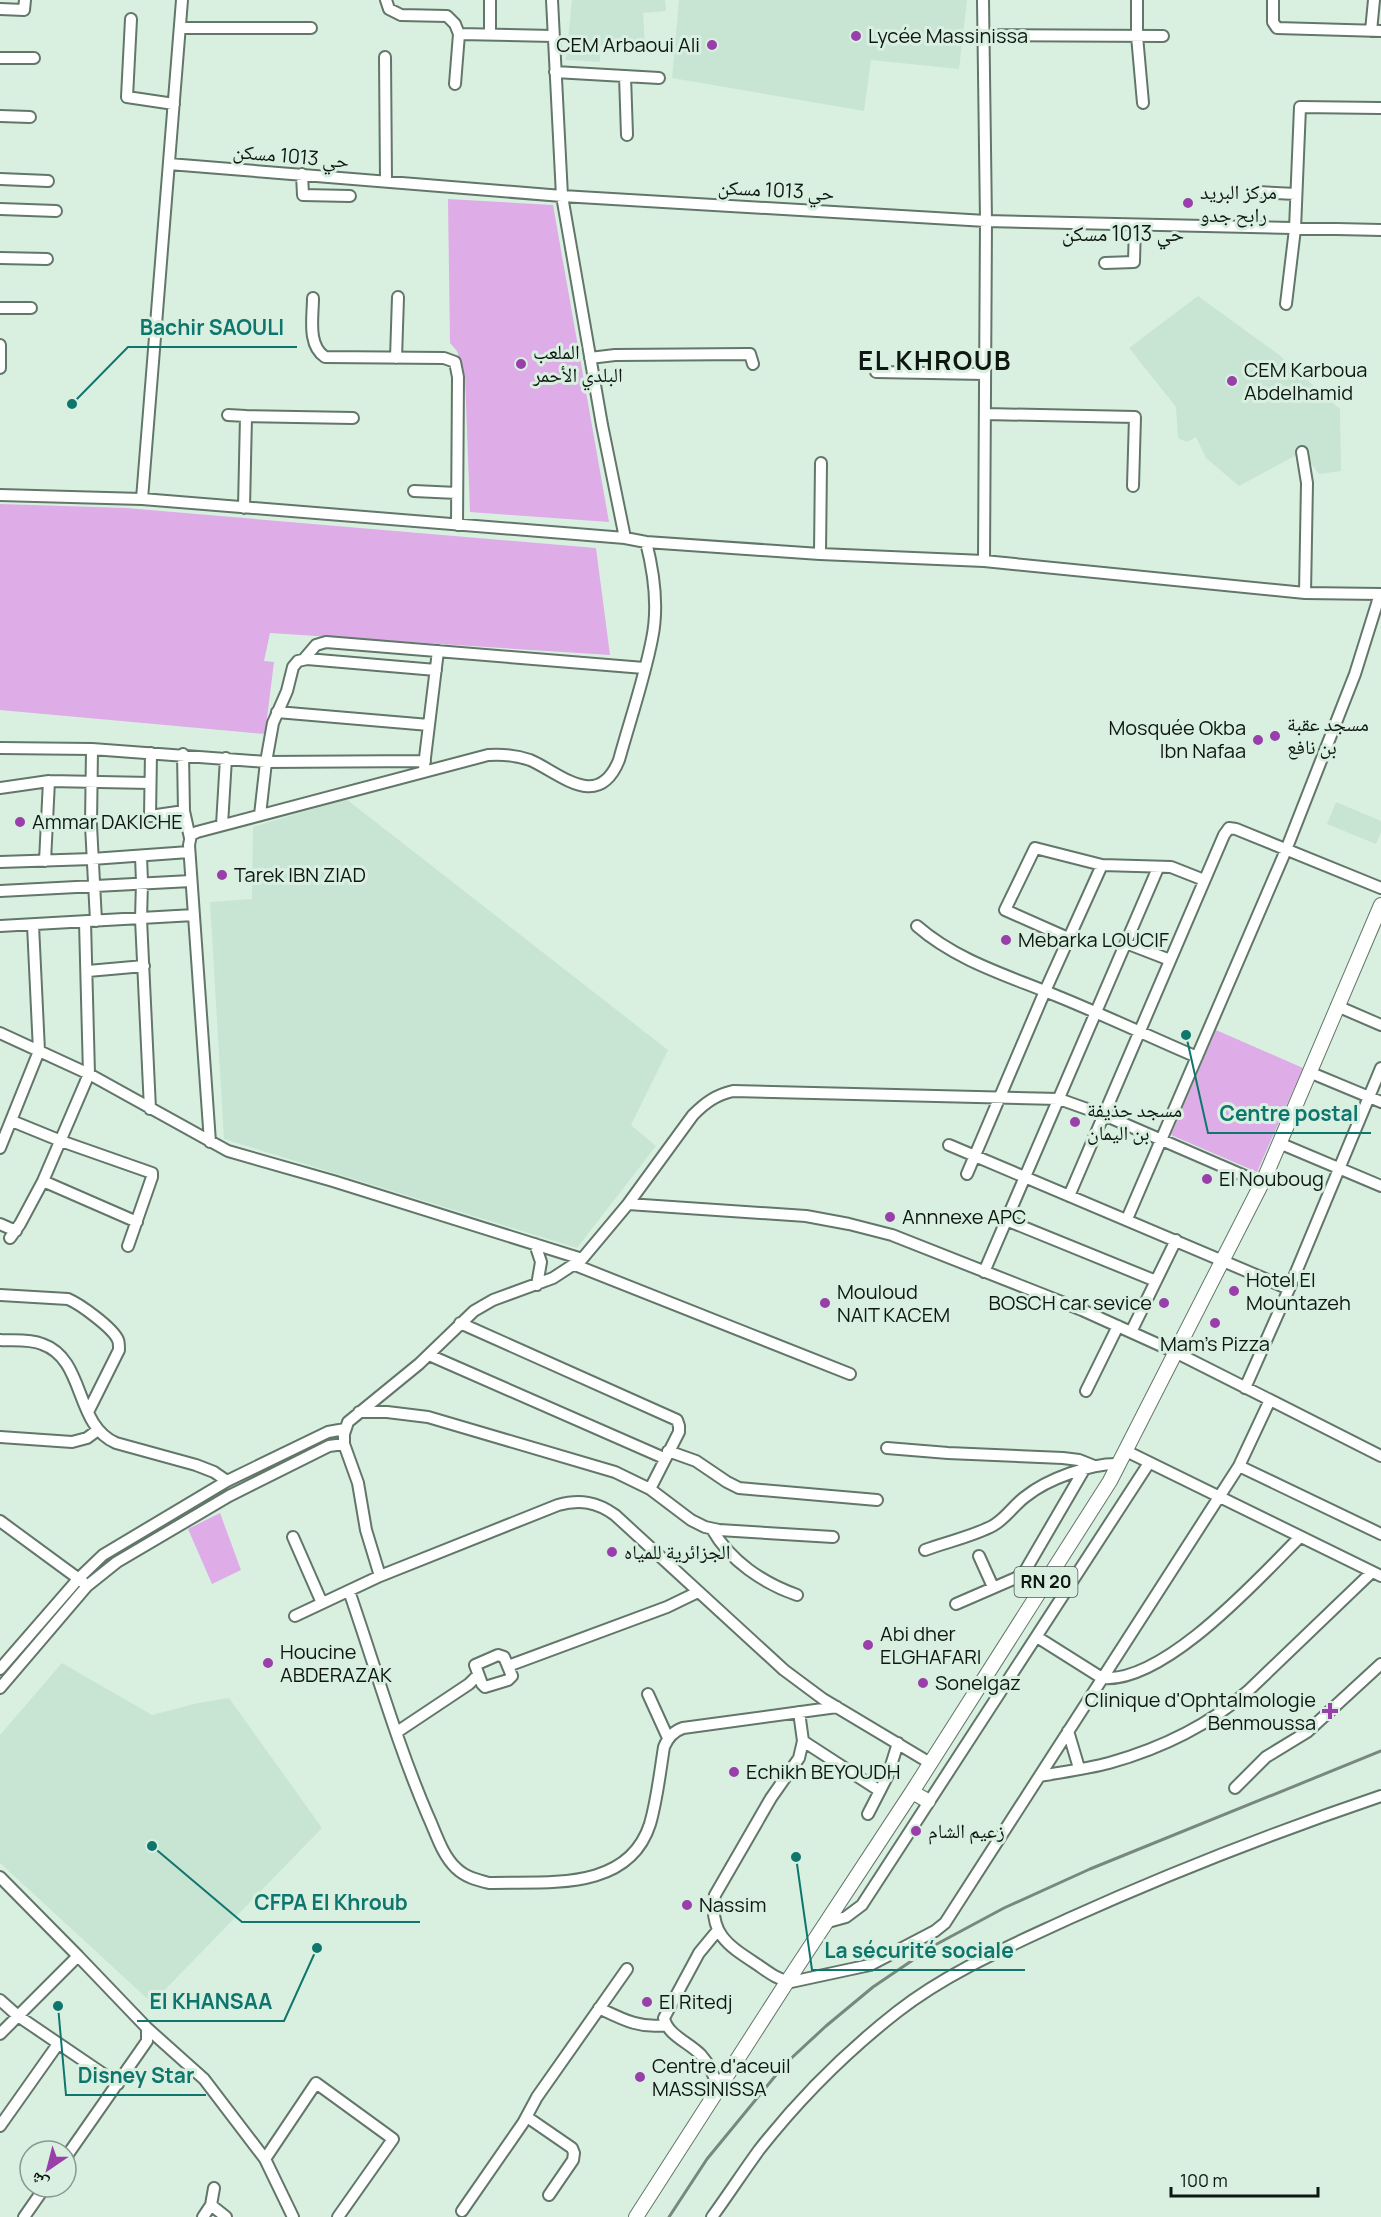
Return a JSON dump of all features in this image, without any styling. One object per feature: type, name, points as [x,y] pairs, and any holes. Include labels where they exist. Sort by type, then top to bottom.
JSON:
[{"type":"main road","name":"RN 20","points":[[636,2217],[912,1792],[1089,1515],[1119,1464],[1261,1183],[1381,905]]},
{"type":"main road","points":[[912,1792],[928,1801]]},
{"type":"street","points":[[0,9],[24,10],[25,0]]},
{"type":"street","points":[[142,499],[182,0]]},
{"type":"street","points":[[386,0],[389,9],[401,15],[447,16],[455,24],[459,34],[455,84]]},
{"type":"street","points":[[490,0],[490,34]]},
{"type":"street","points":[[552,0],[561,195],[559,213],[625,538]]},
{"type":"street","points":[[983,0],[986,221],[984,561]]},
{"type":"street","points":[[1137,0],[1137,36],[1143,103]]},
{"type":"street","points":[[1273,0],[1273,22],[1276,28],[1376,31],[1374,0]]},
{"type":"street","points":[[131,19],[127,97],[174,104]]},
{"type":"street","points":[[180,28],[311,28]]},
{"type":"street","points":[[459,34],[553,36]]},
{"type":"street","points":[[984,35],[1163,36]]},
{"type":"street","points":[[385,57],[386,181]]},
{"type":"street","points":[[0,58],[34,58]]},
{"type":"street","points":[[555,72],[659,78]]},
{"type":"street","points":[[625,76],[627,135]]},
{"type":"street","points":[[1286,304],[1295,229],[1299,107],[1380,108]]},
{"type":"street","points":[[0,116],[30,117]]},
{"type":"street","name":"حي 1013 مسكن","points":[[169,164],[561,195],[986,221],[1381,230]]},
{"type":"street","points":[[302,174],[303,195],[350,196]]},
{"type":"street","points":[[0,179],[48,181]]},
{"type":"street","points":[[1257,192],[1296,194]]},
{"type":"street","points":[[0,209],[56,211]]},
{"type":"street","points":[[1105,263],[1134,262],[1135,225]]},
{"type":"street","points":[[0,258],[47,259]]},
{"type":"street","points":[[396,358],[398,297]]},
{"type":"street","points":[[313,298],[313,344],[325,357],[444,358],[455,362],[458,377],[457,525]]},
{"type":"street","points":[[0,308],[31,308]]},
{"type":"street","points":[[0,345],[0,368]]},
{"type":"street","points":[[590,358],[615,355],[750,354],[753,364]]},
{"type":"street","points":[[876,372],[985,374]]},
{"type":"street","points":[[985,414],[1135,417],[1133,486]]},
{"type":"street","points":[[228,415],[354,418]]},
{"type":"street","points":[[244,508],[246,416]]},
{"type":"street","points":[[1302,452],[1307,483],[1305,592]]},
{"type":"street","points":[[820,554],[821,463]]},
{"type":"street","points":[[414,491],[457,493]]},
{"type":"street","points":[[0,495],[142,499],[625,538],[646,542],[820,554],[984,561],[1305,592],[1381,594],[1355,674],[1286,850],[1126,1219]]},
{"type":"street","points":[[189,838],[194,833],[424,766],[488,755],[509,755],[530,760],[573,785],[588,786],[602,782],[613,773],[620,760],[652,639],[655,609],[652,565],[646,542]]},
{"type":"street","points":[[304,659],[313,648],[322,642],[644,668]]},
{"type":"street","points":[[424,766],[438,651]]},
{"type":"street","points":[[260,815],[266,762],[277,712],[287,691],[293,667],[298,661],[304,659],[436,670]]},
{"type":"street","points":[[277,712],[429,725]]},
{"type":"street","points":[[0,748],[92,749],[266,762],[424,766]]},
{"type":"street","points":[[0,1224],[13,1235],[43,1181],[89,1074],[88,971],[94,887],[92,749]]},
{"type":"street","points":[[151,753],[150,816],[184,811]]},
{"type":"street","points":[[183,754],[184,811],[189,838],[210,1142]]},
{"type":"street","points":[[222,825],[226,758]]},
{"type":"street","points":[[0,788],[49,781],[150,783]]},
{"type":"street","points":[[45,861],[49,781]]},
{"type":"street","points":[[1069,1196],[1204,880],[1229,828],[1381,888]]},
{"type":"street","points":[[1068,938],[1005,910],[1035,848],[1102,865],[1171,867],[1204,880]]},
{"type":"street","points":[[0,862],[92,859],[189,852]]},
{"type":"street","points":[[141,856],[141,919],[150,1109]]},
{"type":"street","points":[[967,1174],[1068,938],[1102,865]]},
{"type":"street","points":[[984,1272],[1158,868]]},
{"type":"street","points":[[0,891],[191,881]]},
{"type":"street","points":[[0,926],[194,915]]},
{"type":"street","points":[[0,1148],[39,1051],[33,925]]},
{"type":"street","points":[[917,926],[932,940],[952,952],[1197,1057]]},
{"type":"street","points":[[1126,943],[1170,960]]},
{"type":"street","points":[[88,971],[144,966]]},
{"type":"street","points":[[1337,1006],[1381,1025]]},
{"type":"street","points":[[0,1033],[89,1074],[210,1142],[234,1153],[536,1244],[850,1374]]},
{"type":"street","points":[[1245,1388],[1381,1068]]},
{"type":"street","points":[[1309,1072],[1381,1102]]},
{"type":"street","points":[[380,1576],[366,1530],[358,1483],[344,1444],[345,1429],[353,1417],[429,1355],[474,1311],[493,1300],[561,1274],[578,1262],[628,1204],[693,1115],[704,1103],[718,1095],[733,1091],[1059,1100],[1104,1114],[1261,1183]]},
{"type":"street","points":[[12,1121],[152,1173],[153,1177],[128,1246]]},
{"type":"street","points":[[1279,1143],[1381,1186]]},
{"type":"street","points":[[949,1145],[1289,1289]]},
{"type":"street","points":[[43,1181],[137,1222]]},
{"type":"street","points":[[628,1204],[784,1214],[871,1229],[913,1242],[1082,1310],[1175,1352],[1381,1456]]},
{"type":"street","points":[[1006,1220],[1156,1281]]},
{"type":"street","points":[[1131,1332],[1176,1240]]},
{"type":"street","points":[[536,1244],[541,1262],[537,1285]]},
{"type":"street","points":[[0,1295],[68,1299],[112,1332],[119,1341],[119,1350],[88,1412]]},
{"type":"street","points":[[460,1323],[674,1418],[679,1429],[650,1489]]},
{"type":"street","points":[[1086,1391],[1118,1326]]},
{"type":"street","points":[[0,1340],[33,1342],[45,1345],[57,1352],[68,1367],[98,1430],[116,1443],[205,1468],[227,1481]]},
{"type":"street","points":[[429,1355],[666,1454],[696,1461],[740,1488],[877,1500]]},
{"type":"street","points":[[799,1712],[803,1741],[799,1758],[771,1798],[715,1895],[714,1918],[718,1930],[733,1948],[778,1979],[787,1982],[798,1982],[870,1965],[935,1931],[945,1923],[1239,1466],[1270,1400]]},
{"type":"street","points":[[359,1412],[387,1412],[428,1417],[615,1472],[650,1489],[692,1520],[712,1529],[833,1537]]},
{"type":"street","points":[[0,1669],[79,1578],[94,1562],[113,1548],[227,1481],[328,1432],[345,1429]]},
{"type":"street","points":[[0,1437],[72,1442],[87,1438],[98,1430]]},
{"type":"street","points":[[0,1688],[87,1586],[129,1554],[229,1496],[329,1446],[344,1444]]},
{"type":"street","points":[[887,1448],[948,1454],[1063,1458],[1079,1460],[1090,1467]]},
{"type":"street","points":[[1040,1776],[1108,1763],[1159,1745],[1231,1706],[1376,1574],[1126,1451]]},
{"type":"street","points":[[828,1922],[846,1917],[862,1905],[1149,1463]]},
{"type":"street","points":[[925,1550],[993,1526],[1031,1492],[1090,1467],[1119,1464]]},
{"type":"street","points":[[1239,1466],[1381,1534]]},
{"type":"street","points":[[956,1604],[1017,1578],[1029,1567],[1090,1467]]},
{"type":"street","points":[[295,1616],[380,1576],[558,1505],[582,1501],[605,1508],[615,1515],[771,1660],[803,1685],[930,1763]]},
{"type":"street","points":[[0,1521],[87,1586]]},
{"type":"street","points":[[712,1529],[727,1550],[759,1577],[797,1595]]},
{"type":"street","points":[[293,1537],[322,1603]]},
{"type":"street","points":[[1037,1637],[1102,1678],[1128,1676],[1169,1656],[1225,1610],[1300,1537]]},
{"type":"street","points":[[979,1556],[993,1587]]},
{"type":"street","points":[[349,1591],[409,1772],[448,1858],[466,1875],[489,1883],[582,1879],[610,1870],[623,1862],[634,1852],[649,1827],[664,1747],[668,1738],[675,1732],[683,1728],[837,1707]]},
{"type":"street","points":[[508,1666],[667,1607],[698,1592]]},
{"type":"street","points":[[498,1655],[503,1655],[508,1666],[511,1673],[510,1678],[489,1687],[483,1686],[475,1667],[476,1664],[498,1655]]},
{"type":"street","points":[[1235,1788],[1266,1757],[1307,1732],[1381,1664]]},
{"type":"street","points":[[397,1732],[469,1684],[478,1675]]},
{"type":"street","points":[[648,1694],[668,1738]]},
{"type":"street","points":[[1068,1731],[1079,1768]]},
{"type":"street","points":[[803,1741],[880,1791]]},
{"type":"street","points":[[868,1814],[880,1791],[898,1743]]},
{"type":"street","points":[[712,2217],[758,2151],[815,2084],[897,2012],[926,1992],[1008,1946],[1115,1898],[1235,1850],[1381,1796]]},
{"type":"street","points":[[0,1877],[147,2028],[204,2079],[265,2158],[293,2217]]},
{"type":"street","points":[[718,1930],[699,1953],[664,2018],[666,2025],[700,2054],[712,2071],[718,2089]]},
{"type":"street","points":[[0,2034],[78,1956]]},
{"type":"street","points":[[462,2211],[527,2116],[537,2097],[627,1969]]},
{"type":"street","points":[[0,2000],[18,2016],[118,2084]]},
{"type":"street","points":[[599,2008],[639,2025],[654,2027],[666,2025]]},
{"type":"street","points":[[78,2140],[147,2041],[147,2028]]},
{"type":"street","points":[[0,2126],[58,2044]]},
{"type":"street","points":[[265,2158],[316,2083],[393,2139],[338,2217]]},
{"type":"street","points":[[527,2116],[572,2148],[574,2153],[573,2160],[549,2195]]},
{"type":"street","points":[[203,2217],[211,2205],[214,2188]]},
{"type":"street","points":[[24,2217],[37,2199]]},
{"type":"street","points":[[211,2205],[226,2217]]},
{"type":"shaded area","points":[[572,0],[665,0],[666,11],[643,13],[645,47],[600,46],[600,62],[566,60]]},
{"type":"shaded area","name":"Lycée Massinissa","points":[[679,0],[967,0],[959,69],[871,60],[864,111],[672,78]]},
{"type":"shaded area","name":"الملعب البلدي الأحمر","points":[[448,199],[553,205],[609,522],[470,512],[465,376],[457,351],[450,343]]},
{"type":"shaded area","name":"CEM Karboua Abdelhamid","points":[[1198,296],[1278,354],[1340,409],[1341,471],[1319,474],[1302,452],[1239,486],[1206,458],[1196,437],[1187,442],[1178,438],[1176,407],[1129,348]]},
{"type":"shaded area","points":[[0,504],[126,508],[596,548],[610,655],[270,633],[264,661],[274,662],[265,734],[0,710]]},
{"type":"shaded area","points":[[346,799],[668,1050],[631,1125],[656,1146],[577,1248],[224,1139],[210,902],[252,899],[253,827]]},
{"type":"shaded area","points":[[1336,802],[1381,821],[1381,832],[1376,844],[1327,824]]},
{"type":"shaded area","points":[[1216,1030],[1303,1068],[1257,1172],[1171,1135]]},
{"type":"shaded area","points":[[220,1513],[241,1570],[212,1584],[188,1529]]},
{"type":"shaded area","points":[[62,1663],[152,1715],[198,1703],[229,1698],[322,1828],[152,2003],[0,1863],[0,1735]]},
{"type":"railway","points":[[669,2217],[707,2159],[785,2064],[873,1987],[935,1945],[1004,1908],[1090,1869],[1381,1751]]},
{"type":"place","name":"Lycée Massinissa","points":[[856,36]]},
{"type":"place","name":"CEM Arbaoui Ali","points":[[712,45]]},
{"type":"place","name":"مركز البريد رابح جدو","points":[[1188,203]]},
{"type":"place","name":"الملعب البلدي الأحمر","points":[[521,364]]},
{"type":"place","name":"CEM Karboua Abdelhamid","points":[[1232,381]]},
{"type":"place","name":"Bachir SAOULI","points":[[72,404]]},
{"type":"place","name":"مسجد عقبة بن نافع","points":[[1275,736]]},
{"type":"place","name":"Mosquée Okba Ibn Nafaa","points":[[1258,740]]},
{"type":"place","name":"Ammar DAKICHE","points":[[20,822]]},
{"type":"place","name":"Tarek IBN ZIAD","points":[[222,875]]},
{"type":"place","name":"Mebarka LOUCIF","points":[[1006,940]]},
{"type":"place","name":"Centre postal","points":[[1186,1035]]},
{"type":"place","name":"مسجد حذيفة بن اليمان","points":[[1075,1122]]},
{"type":"place","name":"El Nouboug","points":[[1207,1179]]},
{"type":"place","name":"Annnexe APC","points":[[890,1217]]},
{"type":"place","name":"Hotel El Mountazeh","points":[[1234,1291]]},
{"type":"place","name":"Mouloud NAIT KACEM","points":[[825,1303]]},
{"type":"place","name":"BOSCH car sevice","points":[[1164,1303]]},
{"type":"place","name":"Mam's Pizza","points":[[1215,1323]]},
{"type":"place","name":"الجزائرية للمياه","points":[[612,1552]]},
{"type":"place","name":"Abi dher ELGHAFARI","points":[[868,1645]]},
{"type":"place","name":"Houcine ABDERAZAK","points":[[268,1663]]},
{"type":"place","name":"Sonelgaz","points":[[923,1683]]},
{"type":"place","name":"Clinique d'Ophtalmologie Benmoussa","points":[[1330,1711]]},
{"type":"place","name":"Echikh BEYOUDH","points":[[734,1772]]},
{"type":"place","name":"زعيم الشام","points":[[916,1831]]},
{"type":"place","name":"CFPA El Khroub","points":[[152,1846]]},
{"type":"place","name":"La sécurité sociale","points":[[796,1857]]},
{"type":"place","name":"Nassim","points":[[687,1905]]},
{"type":"place","name":"El KHANSAA","points":[[317,1948]]},
{"type":"place","name":"El Ritedj","points":[[647,2002]]},
{"type":"place","name":"Disney Star","points":[[58,2006]]},
{"type":"place","name":"Centre d'aceuil MASSINISSA","points":[[640,2077]]},
{"type":"district","name":"حي 1013 مسكن","points":[[1123,234]]},
{"type":"district","name":"EL KHROUB","points":[[935,361]]}]
